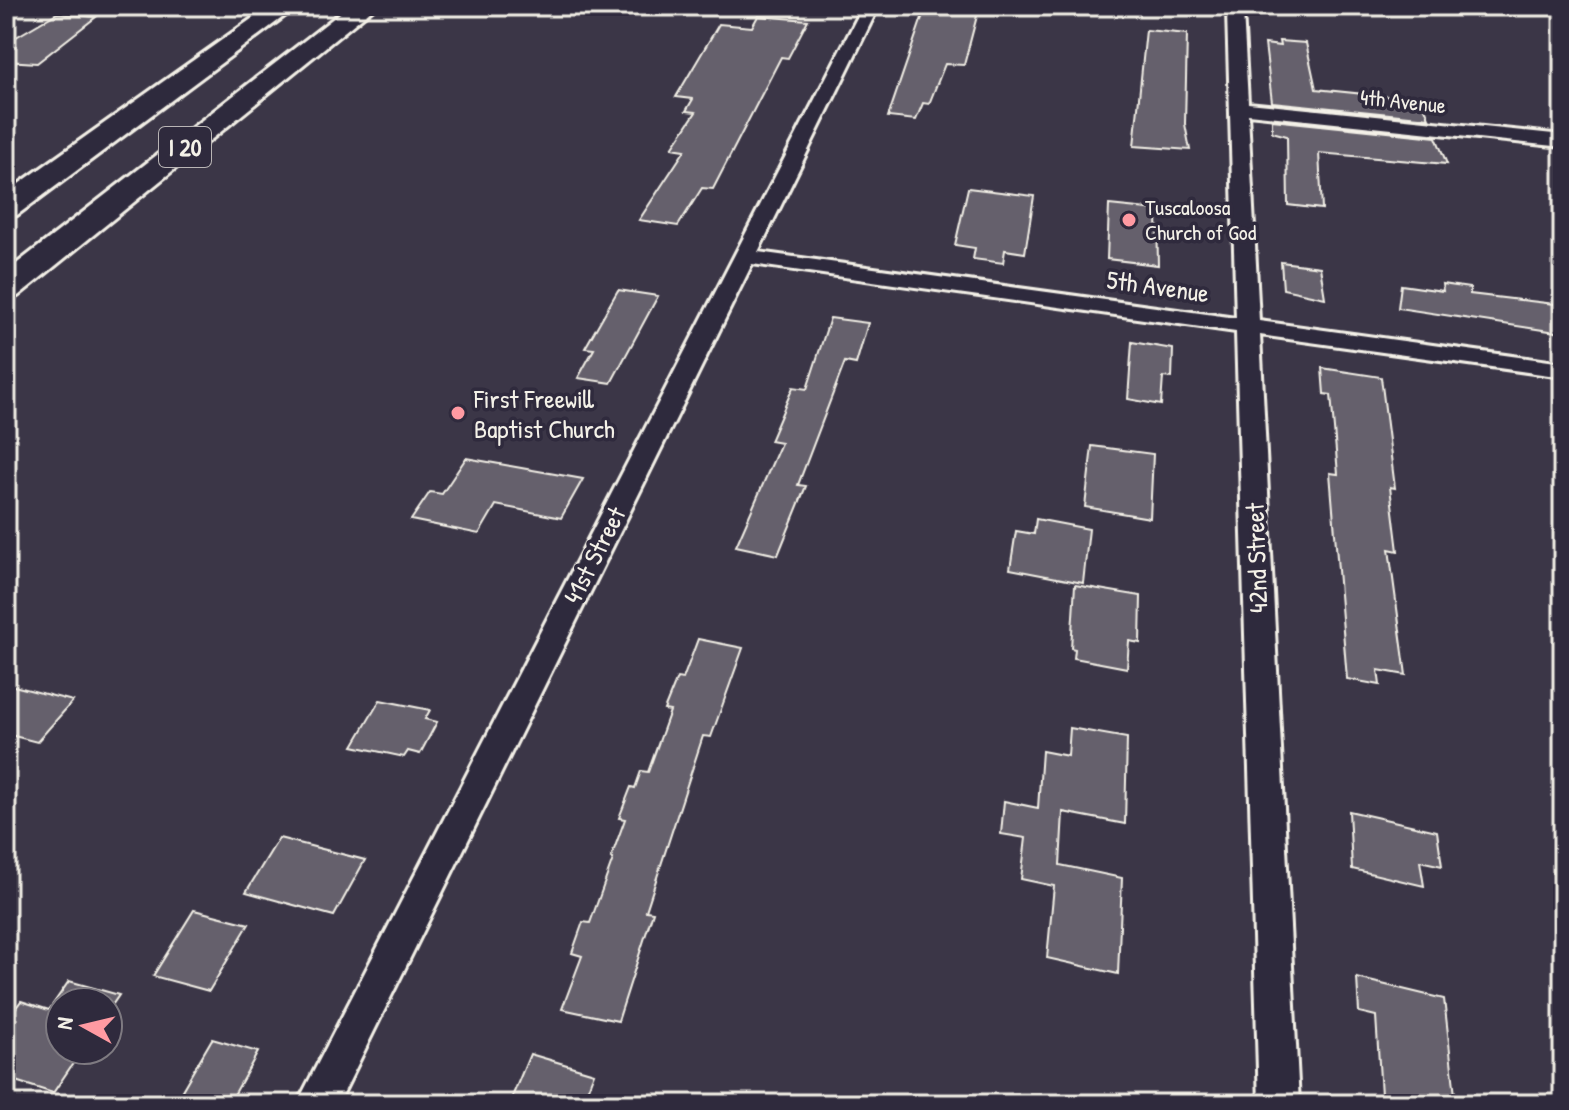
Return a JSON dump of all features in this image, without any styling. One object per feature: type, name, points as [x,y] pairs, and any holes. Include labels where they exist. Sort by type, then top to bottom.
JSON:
[{"type":"highway","name":"I 20","points":[[6,208],[286,6]]},
{"type":"highway","name":"I 20","points":[[6,289],[364,6]]},
{"type":"street","name":"41st Street","points":[[317,1104],[871,6]]},
{"type":"street","name":"42nd Street","points":[[1235,11],[1279,1104]]},
{"type":"street","name":"4th Avenue","points":[[1239,108],[1563,141]]},
{"type":"street","name":"5th Avenue","points":[[745,257],[1563,370]]},
{"type":"building","points":[[926,6],[978,12],[964,65],[945,64],[929,104],[923,103],[916,120],[888,117]]},
{"type":"building","points":[[57,13],[96,17],[37,63],[6,61],[6,43]]},
{"type":"building","points":[[758,16],[808,20],[788,58],[781,57],[713,189],[702,188],[678,226],[639,220],[685,150],[672,148],[696,112],[686,111],[693,99],[676,97],[719,24],[752,27]]},
{"type":"building","points":[[1146,30],[1187,34],[1185,124],[1190,150],[1134,146]]},
{"type":"building","points":[[1279,41],[1306,43],[1316,89],[1422,100],[1429,118],[1272,102],[1265,44],[1280,46]]},
{"type":"building","points":[[1272,120],[1436,137],[1447,164],[1319,153],[1322,209],[1288,205],[1287,136],[1272,132]]},
{"type":"building","points":[[968,188],[1034,196],[1025,253],[1005,250],[1003,263],[973,259],[975,248],[955,245]]},
{"type":"building","points":[[1109,205],[1157,210],[1158,265],[1107,259]]},
{"type":"building","points":[[1281,262],[1320,267],[1325,298],[1283,289]]},
{"type":"building","points":[[1442,284],[1470,288],[1470,294],[1563,305],[1563,333],[1398,308],[1401,285],[1443,291]]},
{"type":"building","points":[[618,290],[658,296],[611,383],[578,378],[594,349],[585,348]]},
{"type":"building","points":[[830,318],[868,323],[856,364],[845,362],[798,485],[806,486],[778,555],[736,546],[781,443],[770,441],[793,387],[807,389]]},
{"type":"building","points":[[1132,342],[1173,349],[1172,378],[1163,377],[1161,405],[1128,399]]},
{"type":"building","points":[[1322,368],[1381,377],[1395,488],[1390,487],[1398,551],[1389,549],[1406,675],[1378,670],[1380,685],[1347,679],[1330,473],[1338,474],[1331,395],[1324,394]]},
{"type":"building","points":[[1092,446],[1153,454],[1150,518],[1085,507]]},
{"type":"building","points":[[466,458],[583,479],[561,518],[496,505],[479,534],[411,520],[430,492],[442,494]]},
{"type":"building","points":[[1036,519],[1089,529],[1083,583],[1010,569],[1016,531],[1034,534]]},
{"type":"building","points":[[1075,585],[1141,596],[1140,643],[1129,641],[1127,668],[1074,658],[1075,649],[1071,648]]},
{"type":"building","points":[[698,639],[743,648],[711,737],[703,736],[646,911],[653,912],[618,1021],[562,1009],[582,956],[572,953],[583,922],[590,923],[613,859],[625,819],[619,818],[641,771],[648,772],[670,711],[664,710],[677,678],[683,679]]},
{"type":"building","points":[[6,684],[73,701],[37,742],[6,734]]},
{"type":"building","points":[[380,700],[430,710],[425,719],[437,722],[420,754],[408,751],[404,757],[353,746]]},
{"type":"building","points":[[1070,728],[1127,738],[1125,824],[1063,812],[1060,865],[1122,878],[1118,974],[1047,958],[1054,886],[1021,879],[1026,838],[1001,834],[1004,801],[1038,808],[1042,751],[1068,756]]},
{"type":"building","points":[[1349,811],[1437,831],[1442,866],[1420,861],[1424,886],[1352,869]]},
{"type":"building","points":[[279,838],[365,860],[334,916],[246,892]]},
{"type":"building","points":[[194,910],[249,924],[209,991],[153,976]]},
{"type":"building","points":[[1357,978],[1444,999],[1456,1104],[1396,1104],[1396,1099],[1381,1095],[1376,1016],[1359,1012]]},
{"type":"building","points":[[69,981],[87,986],[66,986]]},
{"type":"building","points":[[21,1001],[44,1008],[44,1066],[71,1066],[53,1093],[6,1078],[6,1021]]},
{"type":"building","points":[[212,1039],[258,1052],[229,1104],[174,1104]]},
{"type":"building","points":[[530,1054],[594,1073],[582,1104],[509,1104]]},
{"type":"place","name":"Tuscaloosa Church of God","points":[[1129,220]]},
{"type":"place","name":"First Freewill Baptist Church","points":[[458,413]]}]
